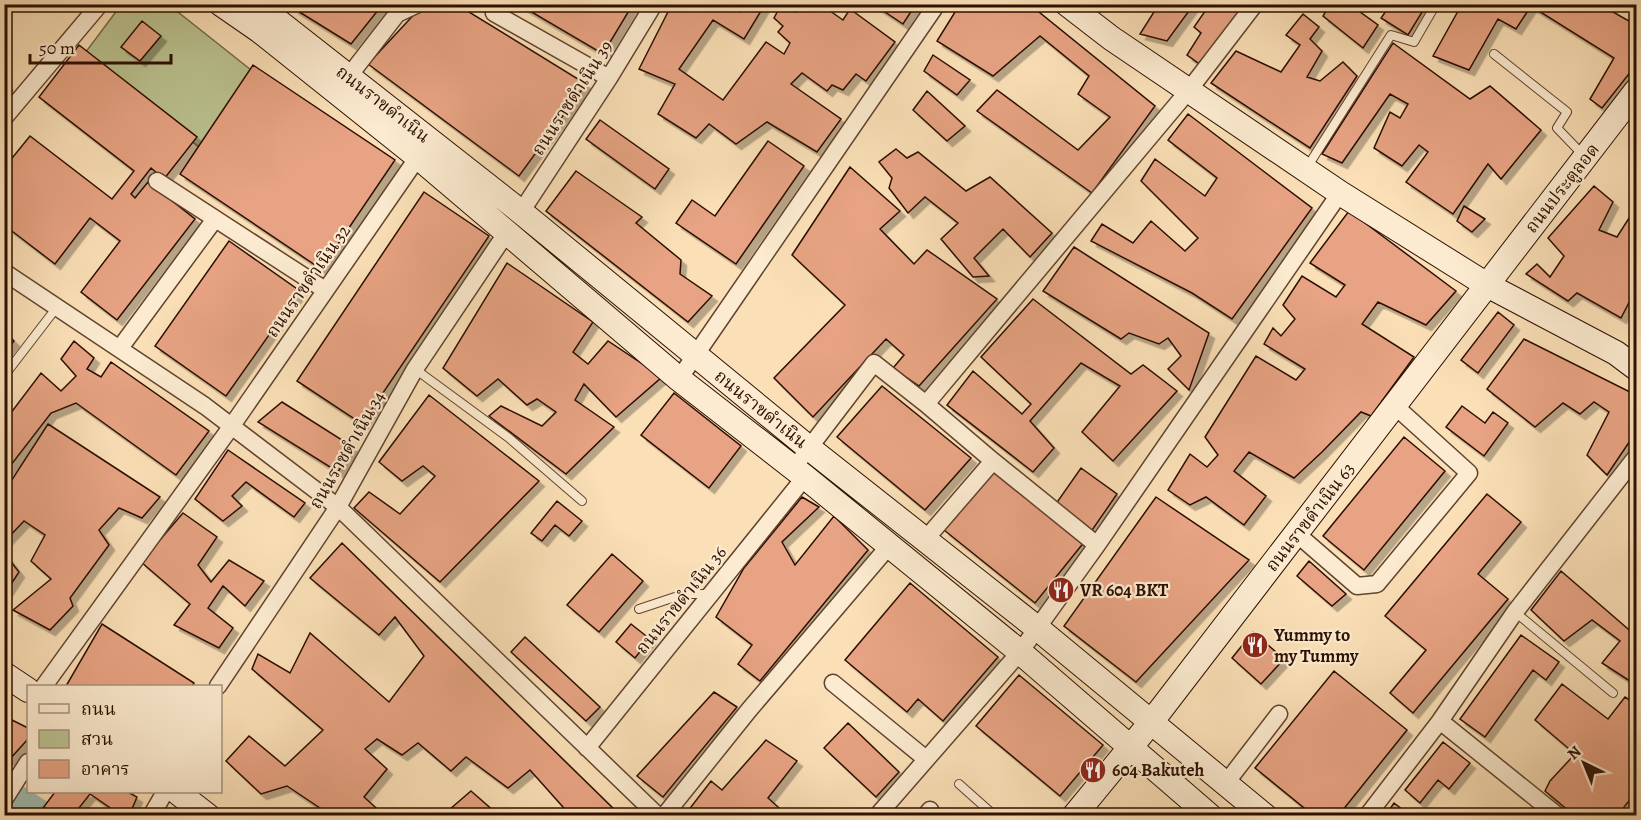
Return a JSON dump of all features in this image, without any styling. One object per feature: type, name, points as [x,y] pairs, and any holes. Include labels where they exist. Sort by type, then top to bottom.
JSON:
[{"type":"main road","name":"ถนนราขดำเนิน","points":[[221,4],[265,16],[417,157],[514,222],[679,379],[1020,652],[1210,816]]},
{"type":"main road","points":[[1067,4],[1111,38],[1340,193],[1487,285],[1616,353],[1636,368]]},
{"type":"main road","name":"ถนนราขดำเนิน","points":[[342,85],[514,222],[695,356],[924,541],[1038,628],[1265,816]]},
{"type":"main road","name":"ถนนประตูลอด","points":[[1487,285],[1636,91]]},
{"type":"main road","name":"ถนนราขดำเนิน 63","points":[[1074,816],[1152,721],[1487,285]]},
{"type":"main road","points":[[4,674],[27,689]]},
{"type":"main road","points":[[178,793],[208,816]]},
{"type":"street","points":[[4,118],[100,4]]},
{"type":"street","points":[[342,85],[397,14],[418,4]]},
{"type":"street","name":"ถนนราชดำเนิน 39","points":[[514,222],[609,78],[654,4]]},
{"type":"street","points":[[679,379],[937,4]]},
{"type":"street","points":[[1097,545],[926,404],[1189,90],[1255,4]]},
{"type":"street","points":[[494,13],[609,78]]},
{"type":"street","name":"ถนนราขดำเนิน 32","points":[[45,685],[231,427],[417,157]]},
{"type":"street","points":[[157,181],[325,290]]},
{"type":"street","points":[[876,816],[1020,652],[1038,628],[1340,193]]},
{"type":"street","points":[[120,348],[215,219]]},
{"type":"street","name":"ถนนราชดำเนิน 34","points":[[219,685],[338,507],[415,369],[514,222]]},
{"type":"street","points":[[4,272],[205,406],[338,507],[658,816]]},
{"type":"street","name":"ถนนราขดำเนิน 36","points":[[587,748],[710,594],[799,473],[809,448],[874,363],[926,404]]},
{"type":"street","points":[[1297,534],[1357,586],[1377,584],[1469,473],[1395,406]]},
{"type":"street","points":[[1367,816],[1440,720],[1515,612],[1636,457]]},
{"type":"street","points":[[924,541],[993,461]]},
{"type":"street","points":[[664,816],[749,710],[889,546]]},
{"type":"street","points":[[833,684],[926,759]]},
{"type":"street","points":[[1226,783],[1279,714]]},
{"type":"street","points":[[1440,720],[1558,816]]},
{"type":"street","points":[[4,800],[27,764]]},
{"type":"street","points":[[151,816],[164,793]]},
{"type":"lane","points":[[1306,170],[1391,35],[1414,42],[1436,4]]},
{"type":"lane","points":[[1494,54],[1567,112],[1557,128],[1586,157]]},
{"type":"lane","points":[[4,376],[57,307]]},
{"type":"lane","points":[[415,369],[509,438],[582,501]]},
{"type":"lane","points":[[639,609],[684,594],[710,594]]},
{"type":"lane","points":[[1515,612],[1613,693]]},
{"type":"lane","points":[[958,784],[994,816]]},
{"type":"green space","points":[[121,5],[169,5],[260,77],[203,150],[82,57]]},
{"type":"building","points":[[297,4],[383,4],[351,44],[293,8]]},
{"type":"building","points":[[429,4],[456,4],[586,84],[519,176],[368,64],[420,8]]},
{"type":"building","points":[[518,4],[633,4],[603,54]]},
{"type":"building","points":[[672,4],[728,4],[739,12],[745,4],[764,6],[744,39],[713,20],[679,69],[723,100],[766,42],[784,54],[790,43],[778,32],[783,26],[774,18],[781,5],[795,12],[798,4],[820,4],[843,20],[850,9],[895,42],[866,81],[856,74],[843,90],[832,85],[827,91],[802,73],[791,84],[841,119],[817,152],[767,122],[736,144],[709,124],[696,138],[658,114],[675,84],[639,69]]},
{"type":"building","points":[[873,4],[916,4],[903,24]]},
{"type":"building","points":[[960,4],[1029,4],[1155,106],[1092,193],[977,111],[997,90],[1078,150],[1110,117],[1078,94],[1089,76],[1040,36],[993,76],[937,41]]},
{"type":"building","points":[[1159,4],[1194,4],[1167,41],[1140,34]]},
{"type":"building","points":[[1210,4],[1244,4],[1201,65],[1187,55],[1201,33],[1194,27]]},
{"type":"building","points":[[1330,4],[1349,4],[1378,25],[1363,48],[1323,16]]},
{"type":"building","points":[[1391,4],[1400,4],[1407,9],[1410,4],[1427,4],[1408,35],[1381,18]]},
{"type":"building","points":[[1462,4],[1599,4],[1636,25],[1636,65],[1602,108],[1590,99],[1614,58],[1531,6],[1516,29],[1498,19],[1469,70],[1433,56]]},
{"type":"building","points":[[1623,4],[1636,4],[1636,14]]},
{"type":"building","points":[[1303,14],[1319,27],[1310,39],[1322,51],[1307,77],[1320,81],[1343,62],[1357,76],[1310,148],[1211,83],[1236,51],[1281,72],[1300,45],[1286,35]]},
{"type":"building","points":[[142,21],[161,36],[140,61],[121,47]]},
{"type":"building","points":[[1393,43],[1470,99],[1490,86],[1541,130],[1501,179],[1488,164],[1453,214],[1406,182],[1428,152],[1419,145],[1402,166],[1374,148],[1390,112],[1400,118],[1408,104],[1390,94],[1342,163],[1322,154]]},
{"type":"building","points":[[79,45],[197,137],[164,179],[151,168],[131,194],[135,198],[148,182],[195,219],[117,320],[81,292],[120,241],[90,218],[55,264],[4,225],[4,168],[30,136],[112,199],[134,171],[39,97]]},
{"type":"building","points":[[933,55],[970,80],[957,95],[924,71]]},
{"type":"building","points":[[253,65],[395,160],[321,269],[180,174]]},
{"type":"building","points":[[4,84],[12,90],[4,100]]},
{"type":"building","points":[[927,91],[965,126],[947,141],[913,110]]},
{"type":"building","points":[[1188,114],[1312,208],[1232,319],[1192,293],[1091,241],[1102,224],[1133,243],[1151,221],[1185,251],[1198,238],[1141,181],[1155,159],[1205,196],[1217,178],[1168,140]]},
{"type":"building","points":[[600,120],[669,169],[655,189],[586,139]]},
{"type":"building","points":[[768,141],[804,166],[736,264],[676,223],[692,200],[715,216]]},
{"type":"building","points":[[896,149],[907,158],[918,152],[966,191],[990,177],[1052,233],[1030,257],[1003,229],[974,258],[989,276],[973,277],[941,239],[958,223],[925,197],[908,213],[889,188],[892,178],[879,162]]},
{"type":"building","points":[[850,167],[900,211],[880,229],[914,264],[927,250],[997,299],[919,386],[893,368],[904,355],[886,339],[813,417],[774,378],[845,305],[792,255]]},
{"type":"building","points":[[576,171],[642,217],[636,223],[681,260],[680,274],[712,296],[688,322],[546,211]]},
{"type":"building","points":[[1594,186],[1613,202],[1599,230],[1617,237],[1636,207],[1636,289],[1621,318],[1577,293],[1568,301],[1526,274],[1537,264],[1550,277],[1564,256],[1548,238]]},
{"type":"building","points":[[424,192],[489,236],[362,424],[297,381]]},
{"type":"building","points":[[1464,206],[1485,219],[1472,232],[1457,221]]},
{"type":"building","points":[[1349,211],[1456,291],[1426,325],[1378,302],[1362,324],[1414,357],[1371,416],[1361,412],[1294,478],[1249,452],[1234,471],[1266,496],[1244,525],[1206,497],[1190,505],[1168,490],[1190,454],[1207,467],[1218,455],[1205,437],[1256,356],[1296,380],[1305,369],[1264,344],[1273,328],[1281,336],[1295,319],[1283,305],[1302,276],[1336,297],[1345,285],[1310,263]]},
{"type":"building","points":[[229,241],[300,291],[226,396],[155,346]]},
{"type":"building","points":[[1074,247],[1209,333],[1189,390],[1168,369],[1181,356],[1168,338],[1159,344],[1129,333],[1121,339],[1043,291]]},
{"type":"building","points":[[507,263],[593,322],[573,352],[588,364],[608,341],[662,377],[616,417],[584,384],[575,400],[614,427],[566,474],[489,416],[501,406],[542,426],[556,412],[537,399],[527,405],[498,379],[477,396],[443,368]]},
{"type":"building","points":[[1033,299],[1131,374],[1143,365],[1177,391],[1113,461],[1082,432],[1120,386],[1081,363],[1030,421],[1054,448],[1033,472],[947,405],[973,371],[1022,414],[1031,404],[981,357]]},
{"type":"building","points":[[1498,312],[1514,325],[1478,373],[1461,360]]},
{"type":"building","points":[[4,331],[14,341],[4,353]]},
{"type":"building","points":[[1524,339],[1636,395],[1636,432],[1607,475],[1587,455],[1609,412],[1594,402],[1580,414],[1563,403],[1535,427],[1487,389]]},
{"type":"building","points":[[74,341],[94,358],[87,369],[101,377],[111,362],[209,431],[176,475],[76,403],[51,413],[4,474],[4,422],[41,373],[61,391],[76,376],[61,359]]},
{"type":"building","points":[[882,386],[971,458],[925,510],[837,437]]},
{"type":"building","points":[[674,393],[741,446],[709,488],[641,435]]},
{"type":"building","points":[[429,395],[539,481],[440,582],[354,508],[369,492],[400,514],[435,476],[423,466],[402,481],[379,462]]},
{"type":"building","points":[[282,402],[353,447],[338,472],[258,422]]},
{"type":"building","points":[[1462,406],[1485,423],[1493,412],[1508,423],[1484,456],[1446,427]]},
{"type":"building","points":[[48,424],[160,497],[142,518],[119,508],[99,530],[109,545],[70,598],[73,606],[50,630],[13,610],[51,579],[31,561],[45,535],[24,521],[4,542],[4,492]]},
{"type":"building","points":[[1404,437],[1445,471],[1364,570],[1323,536]]},
{"type":"building","points":[[228,450],[305,503],[294,517],[246,482],[232,496],[242,506],[223,521],[195,499]]},
{"type":"building","points":[[994,468],[1085,541],[1035,603],[944,530]]},
{"type":"building","points":[[1081,468],[1117,494],[1088,536],[1053,508]]},
{"type":"building","points":[[1487,494],[1521,522],[1478,574],[1508,599],[1413,713],[1390,693],[1426,650],[1385,616]]},
{"type":"building","points":[[802,497],[819,507],[782,542],[795,565],[834,516],[868,550],[760,681],[738,664],[752,645],[716,617],[744,568]]},
{"type":"building","points":[[1156,497],[1249,560],[1136,682],[1064,626]]},
{"type":"building","points":[[557,501],[582,521],[569,536],[555,525],[542,541],[531,533]]},
{"type":"building","points":[[183,513],[217,537],[198,565],[211,582],[229,560],[264,581],[245,606],[223,586],[208,608],[233,628],[219,648],[174,625],[190,604],[141,562]]},
{"type":"building","points":[[342,543],[621,816],[571,816],[530,770],[508,788],[466,757],[451,771],[418,743],[402,755],[377,739],[365,749],[387,769],[364,797],[385,816],[332,816],[287,786],[261,794],[226,761],[249,736],[285,766],[323,730],[252,669],[258,654],[290,673],[310,633],[389,702],[424,656],[395,617],[379,635],[310,578]]},
{"type":"building","points":[[4,553],[19,572],[4,595]]},
{"type":"building","points":[[612,554],[643,581],[599,632],[567,605]]},
{"type":"building","points":[[1309,561],[1346,594],[1332,606],[1297,576]]},
{"type":"building","points":[[1561,571],[1636,634],[1636,685],[1602,663],[1620,641],[1592,620],[1564,641],[1531,610]]},
{"type":"building","points":[[910,583],[998,657],[943,721],[918,699],[907,712],[845,660]]},
{"type":"building","points":[[102,624],[194,683],[193,685],[67,685]]},
{"type":"building","points":[[631,624],[650,639],[635,658],[616,642]]},
{"type":"building","name":"Yummy to my Tummy","points":[[1253,632],[1284,659],[1261,684],[1232,658]]},
{"type":"building","points":[[1521,635],[1559,662],[1546,680],[1533,670],[1485,737],[1460,719]]},
{"type":"building","points":[[525,637],[600,707],[586,721],[511,652]]},
{"type":"building","points":[[1334,671],[1407,730],[1338,816],[1314,816],[1255,768]]},
{"type":"building","points":[[1019,675],[1103,745],[1060,796],[976,726]]},
{"type":"building","points":[[1562,684],[1608,719],[1625,697],[1636,704],[1636,792],[1617,816],[1575,816],[1545,791],[1550,781],[1575,754],[1535,720]]},
{"type":"building","points":[[714,692],[737,707],[663,797],[637,776]]},
{"type":"building","points":[[4,716],[27,728],[27,740],[9,760],[4,758]]},
{"type":"building","points":[[848,723],[899,772],[876,797],[824,748]]},
{"type":"building","points":[[766,740],[797,761],[768,798],[788,816],[684,816],[711,781],[722,790]]},
{"type":"building","points":[[1443,742],[1470,763],[1449,789],[1438,780],[1420,803],[1405,790]]},
{"type":"building","points":[[471,791],[496,813],[494,816],[442,816]]},
{"type":"building","points":[[54,793],[130,793],[137,797],[129,816],[113,816],[116,812],[90,794],[75,813],[43,808]]},
{"type":"building","points":[[1394,803],[1411,816],[1385,816]]},
{"type":"building","points":[[1539,806],[1549,816],[1530,816]]},
{"type":"waterway","points":[[4,794],[38,816]]},
{"type":"place","name":"VR 604 BKT","points":[[1061,590]]},
{"type":"place","name":"Yummy to my Tummy","points":[[1255,645]]},
{"type":"place","name":"604 Bakuteh","points":[[1093,770]]}]
